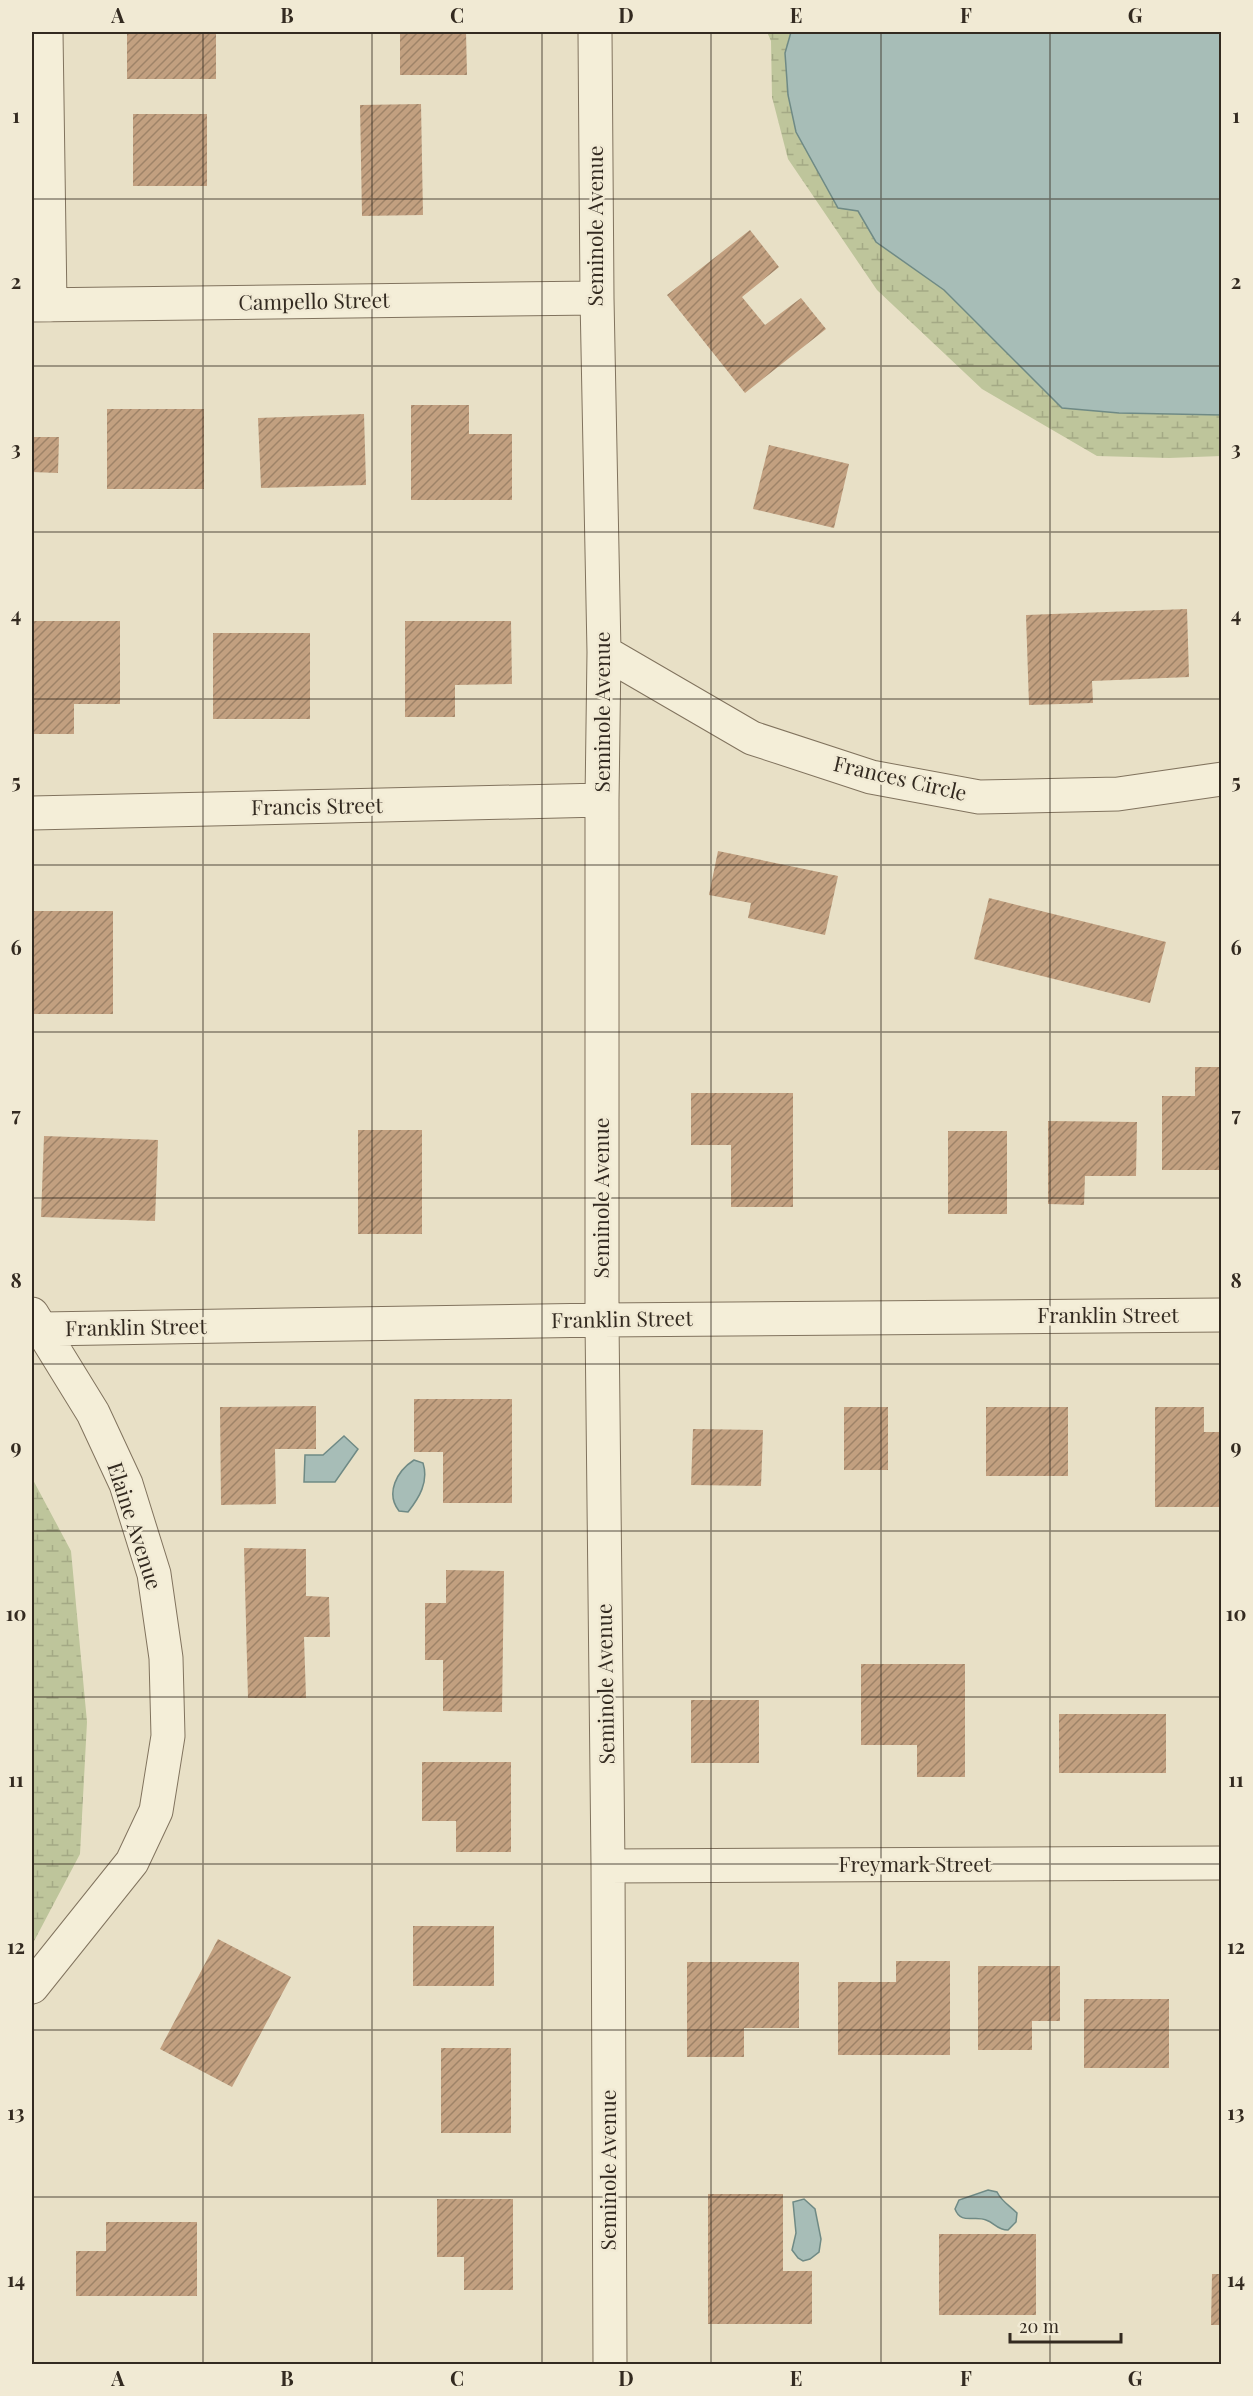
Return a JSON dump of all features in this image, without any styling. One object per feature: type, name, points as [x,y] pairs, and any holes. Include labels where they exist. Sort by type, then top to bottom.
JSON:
[{"type":"street","points":[[41,305],[46,32]]},
{"type":"street","name":"Seminole Avenue","points":[[595,32],[597,298],[604,652],[602,1320],[608,1866],[610,2364]]},
{"type":"street","name":"Campello Street","points":[[41,305],[597,298]]},
{"type":"street","name":"Frances Circle","points":[[604,652],[752,738],[871,777],[980,797],[1118,794],[1221,779]]},
{"type":"street","name":"Francis Street","points":[[32,813],[602,800]]},
{"type":"street","name":"Franklin Street","points":[[37,1322],[1221,1315]]},
{"type":"street","name":"Elaine Avenue","points":[[32,1987],[132,1862],[156,1811],[168,1736],[166,1658],[150,1563],[126,1484],[93,1413],[37,1322]]},
{"type":"street","name":"Freymark Street","points":[[608,1866],[1221,1863]]},
{"type":"green space","points":[[767,32],[791,32],[785,53],[788,95],[796,132],[858,211],[876,242],[944,290],[1062,408],[1119,413],[1221,415],[1221,456],[1169,458],[1097,456],[982,389],[877,290],[788,159],[772,97],[771,41]]},
{"type":"green space","points":[[32,1478],[71,1551],[87,1722],[80,1854],[32,1945]]},
{"type":"water","points":[[791,32],[1221,32],[1221,415],[1119,413],[1062,408],[944,290],[876,242],[858,211],[838,208],[796,132],[788,95],[785,53]]},
{"type":"water","points":[[344,1436],[358,1449],[335,1482],[304,1482],[305,1455],[323,1455]]},
{"type":"water","points":[[414,1460],[423,1463],[424,1483],[408,1512],[399,1511],[393,1497],[395,1483],[398,1476]]},
{"type":"water","points":[[988,2190],[997,2192],[1003,2201],[1017,2213],[1016,2222],[1008,2230],[1001,2229],[989,2221],[961,2217],[955,2209],[959,2200]]},
{"type":"water","points":[[804,2199],[815,2209],[821,2239],[819,2252],[803,2261],[792,2250],[796,2233],[793,2202]]},
{"type":"building","points":[[127,32],[216,32],[216,79],[127,79]]},
{"type":"building","points":[[400,32],[466,32],[467,75],[400,75]]},
{"type":"building","points":[[421,104],[423,215],[362,216],[360,105]]},
{"type":"building","points":[[133,114],[207,114],[207,186],[133,186]]},
{"type":"building","points":[[750,230],[779,267],[742,297],[765,325],[801,298],[826,329],[745,393],[667,295]]},
{"type":"building","points":[[411,405],[469,405],[469,434],[512,434],[512,500],[411,500]]},
{"type":"building","points":[[107,409],[204,409],[204,489],[107,489]]},
{"type":"building","points":[[364,414],[366,485],[261,488],[258,418]]},
{"type":"building","points":[[32,437],[59,437],[58,473],[32,472]]},
{"type":"building","points":[[769,445],[849,464],[834,528],[753,509]]},
{"type":"building","points":[[1187,609],[1189,677],[1092,681],[1093,703],[1029,705],[1026,615]]},
{"type":"building","points":[[32,621],[120,621],[120,704],[74,704],[74,734],[32,734]]},
{"type":"building","points":[[405,621],[511,621],[512,684],[455,685],[455,717],[405,717]]},
{"type":"building","points":[[213,633],[310,633],[310,719],[213,719]]},
{"type":"building","points":[[718,851],[838,876],[825,935],[748,918],[751,903],[709,895]]},
{"type":"building","points":[[989,898],[1166,942],[1150,1003],[974,959]]},
{"type":"building","points":[[32,911],[113,911],[113,1014],[32,1014]]},
{"type":"building","points":[[1195,1067],[1222,1067],[1222,1170],[1162,1170],[1162,1096],[1195,1096]]},
{"type":"building","points":[[691,1093],[793,1093],[793,1207],[731,1207],[731,1145],[691,1145]]},
{"type":"building","points":[[1048,1121],[1137,1122],[1136,1176],[1085,1176],[1084,1205],[1048,1204]]},
{"type":"building","points":[[358,1130],[422,1130],[422,1234],[358,1234]]},
{"type":"building","points":[[948,1131],[1007,1131],[1007,1214],[948,1214]]},
{"type":"building","points":[[44,1136],[158,1140],[155,1221],[41,1217]]},
{"type":"building","points":[[414,1399],[512,1399],[512,1503],[443,1503],[443,1452],[414,1452]]},
{"type":"building","points":[[316,1406],[316,1449],[275,1449],[276,1504],[221,1505],[220,1407]]},
{"type":"building","points":[[844,1407],[888,1407],[888,1470],[844,1470]]},
{"type":"building","points":[[986,1407],[1068,1407],[1068,1476],[986,1476]]},
{"type":"building","points":[[1155,1407],[1204,1407],[1204,1432],[1222,1432],[1222,1507],[1155,1507]]},
{"type":"building","points":[[693,1429],[763,1430],[761,1486],[691,1485]]},
{"type":"building","points":[[244,1548],[306,1549],[306,1596],[329,1597],[330,1637],[304,1637],[306,1698],[248,1698]]},
{"type":"building","points":[[446,1570],[504,1571],[502,1712],[443,1711],[443,1660],[425,1660],[425,1603],[446,1603]]},
{"type":"building","points":[[861,1664],[965,1664],[965,1777],[917,1777],[917,1745],[861,1745]]},
{"type":"building","points":[[691,1700],[759,1700],[759,1763],[691,1763]]},
{"type":"building","points":[[1059,1714],[1166,1714],[1166,1773],[1059,1773]]},
{"type":"building","points":[[422,1762],[511,1762],[511,1852],[456,1852],[456,1821],[422,1821]]},
{"type":"building","points":[[413,1926],[494,1926],[494,1986],[413,1986]]},
{"type":"building","points":[[218,1939],[291,1977],[232,2087],[160,2049]]},
{"type":"building","points":[[896,1961],[950,1961],[950,2055],[838,2055],[838,1982],[896,1982]]},
{"type":"building","points":[[687,1962],[799,1962],[799,2028],[744,2028],[744,2057],[687,2057]]},
{"type":"building","points":[[978,1966],[1060,1966],[1060,2021],[1032,2021],[1032,2050],[978,2050]]},
{"type":"building","points":[[1084,1999],[1169,1999],[1169,2068],[1084,2068]]},
{"type":"building","points":[[441,2048],[511,2048],[511,2133],[441,2133]]},
{"type":"building","points":[[708,2194],[783,2194],[783,2271],[812,2271],[812,2324],[708,2324]]},
{"type":"building","points":[[437,2199],[513,2199],[513,2290],[464,2290],[464,2257],[437,2257]]},
{"type":"building","points":[[106,2222],[197,2222],[197,2296],[76,2296],[76,2251],[106,2251]]},
{"type":"building","points":[[939,2234],[1036,2234],[1036,2315],[939,2315]]},
{"type":"building","points":[[1212,2274],[1222,2274],[1222,2325],[1211,2325]]},
{"type":"building","points":[[78,2362],[168,2362],[168,2364],[78,2364]]}]
